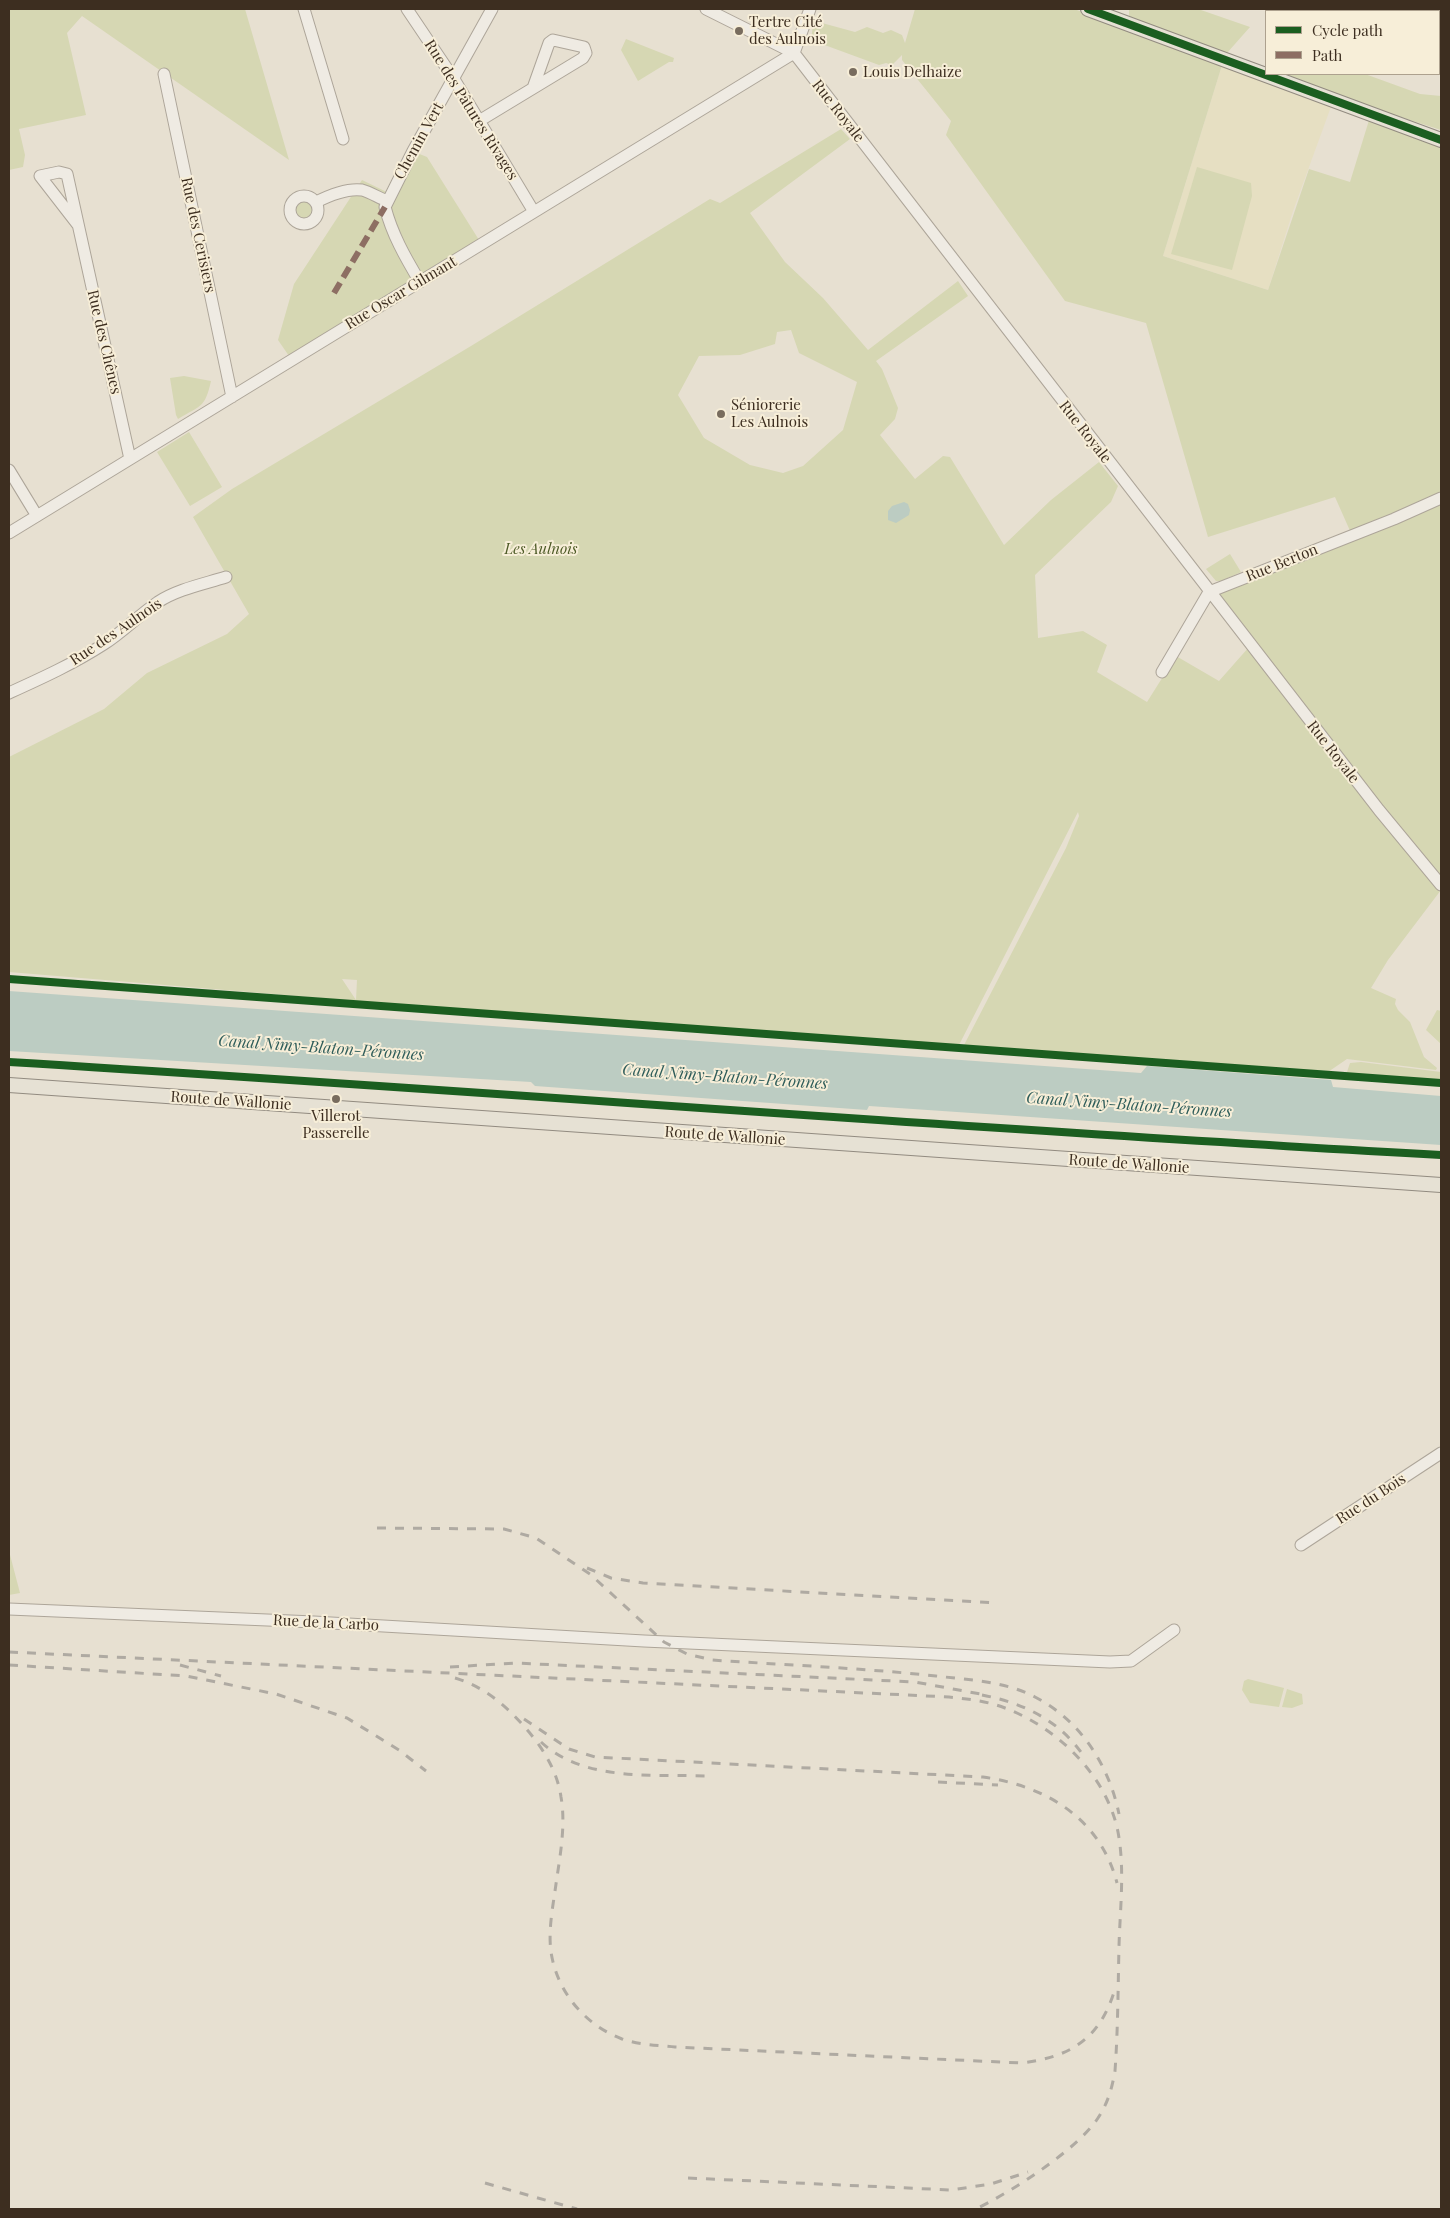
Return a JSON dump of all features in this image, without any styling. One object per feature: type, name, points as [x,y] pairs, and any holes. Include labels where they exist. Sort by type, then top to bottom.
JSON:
[{"type":"main road","points":[[1088,9],[1265,75]]},
{"type":"main road","points":[[1266,75],[1441,140]]},
{"type":"main road","name":"Route de Wallonie","points":[[9,1085],[1441,1185]]},
{"type":"street","points":[[304,9],[343,139]]},
{"type":"street","name":"Rue des Pâtures Rivages","points":[[407,9],[454,80],[534,212]]},
{"type":"street","name":"Chemin Vert","points":[[389,198],[492,9]]},
{"type":"street","name":"Rue Royale","points":[[706,9],[794,53],[1378,810],[1441,885]]},
{"type":"street","points":[[794,53],[810,9]]},
{"type":"street","points":[[479,120],[533,88],[585,56],[584,46],[553,40],[533,88]]},
{"type":"street","name":"Rue Oscar Gilmant","points":[[9,533],[794,53]]},
{"type":"street","name":"Rue des Cerisiers","points":[[164,74],[232,397]]},
{"type":"street","name":"Rue des Chênes","points":[[78,225],[40,176],[59,172],[67,174],[130,459]]},
{"type":"street","points":[[316,202],[354,190],[362,190],[389,198],[384,207],[390,227],[420,282]]},
{"type":"street","points":[[9,470],[37,516]]},
{"type":"street","name":"Rue Berton","points":[[1209,592],[1394,519],[1441,498]]},
{"type":"street","name":"Rue des Aulnois","points":[[9,693],[45,678],[78,660],[106,642],[160,601],[190,588],[226,577]]},
{"type":"street","points":[[1162,672],[1209,592]]},
{"type":"street","name":"Rue du Bois","points":[[1301,1545],[1441,1453]]},
{"type":"street","name":"Rue de la Carbo","points":[[9,1609],[314,1622],[644,1641],[1110,1662],[1131,1661],[1174,1630]]},
{"type":"shaded area","points":[[1223,62],[1332,104],[1293,211],[1268,290],[1163,256]]},
{"type":"green space","points":[[9,9],[245,9],[289,160],[82,16],[67,33],[86,115],[19,129],[25,155],[23,167],[9,170]]},
{"type":"green space","points":[[915,9],[1074,9],[1223,62],[1163,256],[1268,290],[1309,169],[1350,182],[1370,117],[1441,144],[1441,494],[1351,533],[1335,497],[1208,537],[1146,323],[1065,301],[946,135],[951,121],[902,60],[902,55],[892,65],[886,63],[879,65],[811,40],[813,25],[818,18],[822,23],[855,32],[867,27],[883,33],[891,30],[902,35],[905,43]]},
{"type":"green space","points":[[1129,9],[1198,9],[1250,27],[1227,53],[1129,17]]},
{"type":"green space","points":[[626,39],[674,58],[673,62],[669,62],[638,81],[621,50]]},
{"type":"green space","points":[[1285,75],[1368,75],[1420,94],[1441,96],[1441,130],[1391,114]]},
{"type":"green space","name":"Les Aulnois","points":[[841,129],[850,139],[750,213],[785,262],[823,298],[868,350],[958,281],[968,296],[876,361],[882,369],[898,408],[895,419],[880,435],[915,479],[943,456],[950,457],[1004,545],[1051,500],[1099,462],[1118,486],[1111,502],[1035,575],[1038,638],[1083,631],[1107,645],[1097,672],[1147,702],[1176,656],[1219,681],[1249,647],[1441,890],[1388,960],[1371,988],[1396,999],[1395,1004],[1398,1010],[1410,1022],[1424,1057],[1437,1068],[1436,1070],[1347,1059],[1328,1072],[964,1045],[1066,848],[1079,816],[1078,812],[959,1045],[357,1001],[9,972],[9,757],[104,709],[147,673],[227,634],[249,614],[193,517],[232,489],[471,346],[710,199],[720,203]],"holes":[[[791,330],[799,353],[857,382],[843,430],[803,466],[783,473],[750,465],[704,438],[678,395],[699,356],[740,355],[775,344],[777,332]],[[342,979],[357,980],[356,1000]]]},
{"type":"green space","points":[[417,153],[427,157],[479,240],[289,356],[278,340],[294,284],[362,180],[395,196]]},
{"type":"green space","points":[[1197,167],[1251,183],[1252,196],[1232,270],[1171,254]]},
{"type":"green space","points":[[304,200],[312,203],[315,211],[312,219],[304,222],[296,219],[293,211],[296,203]]},
{"type":"green space","points":[[184,376],[211,381],[207,396],[201,405],[178,419],[170,378]]},
{"type":"green space","points":[[189,432],[222,487],[190,506],[157,452]]},
{"type":"green space","points":[[1441,502],[1441,881],[1215,594]]},
{"type":"green space","points":[[1230,554],[1241,572],[1221,581],[1216,581],[1206,569]]},
{"type":"green space","points":[[1437,1010],[1441,1011],[1441,1044],[1426,1030]]},
{"type":"green space","points":[[1361,1062],[1441,1072],[1441,1083],[1346,1075],[1350,1063]]},
{"type":"green space","points":[[9,1551],[20,1593],[9,1595]]},
{"type":"green space","points":[[1248,1679],[1284,1688],[1279,1707],[1250,1703],[1242,1690],[1244,1681]]},
{"type":"green space","points":[[1287,1689],[1302,1694],[1303,1704],[1292,1708],[1282,1707]]},
{"type":"water","points":[[904,502],[908,504],[909,515],[896,523],[888,520],[888,511],[892,506]]},
{"type":"water","name":"Canal Nimy-Blaton-Péronnes","points":[[9,991],[1141,1073],[1147,1066],[1331,1080],[1333,1087],[1441,1096],[1441,1145],[869,1106],[867,1110],[535,1086],[531,1082],[9,1051]]},
{"type":"railway","points":[[377,1528],[504,1529],[536,1538],[590,1574],[664,1642],[687,1654],[712,1660],[880,1671],[961,1679],[999,1684],[1023,1692],[1051,1707],[1079,1731],[1100,1762],[1108,1778],[1119,1814]]},
{"type":"railway","points":[[587,1568],[611,1578],[643,1583],[997,1603]]},
{"type":"railway","points":[[9,1652],[949,1697],[991,1704],[1025,1717],[1061,1741],[1091,1773],[1112,1811],[1118,1832],[1122,1889],[1115,2071],[1111,2089],[1098,2118],[1075,2143],[1042,2169],[1007,2192],[976,2209]]},
{"type":"railway","points":[[450,1667],[515,1663],[915,1682],[986,1695]]},
{"type":"railway","points":[[9,1665],[186,1676],[276,1694],[347,1718],[399,1750],[426,1771]]},
{"type":"railway","points":[[180,1665],[221,1676]]},
{"type":"railway","points":[[455,1678],[465,1681],[492,1696],[507,1709],[536,1740],[552,1767],[559,1787],[563,1818],[561,1852],[550,1927],[550,1944],[554,1967],[566,1993],[575,2005],[585,2016],[609,2033],[622,2039],[648,2045],[675,2047],[1021,2063],[1055,2056],[1081,2042],[1092,2033],[1101,2021],[1115,1989]]},
{"type":"railway","points":[[982,1695],[1012,1703],[1040,1716],[1065,1734],[1085,1758]]},
{"type":"railway","points":[[524,1719],[569,1749],[595,1757],[983,1777],[1006,1781],[1049,1797],[1084,1823],[1098,1840],[1109,1860],[1117,1883]]},
{"type":"railway","points":[[541,1742],[558,1755],[577,1764],[598,1770],[642,1775],[708,1776]]},
{"type":"railway","points":[[938,1782],[998,1785]]},
{"type":"railway","points":[[688,2178],[951,2190],[991,2184],[1028,2172]]},
{"type":"railway","points":[[485,2183],[577,2209]]},
{"type":"marked path","points":[[334,293],[385,207]]},
{"type":"cycle path","points":[[1088,9],[1265,75]]},
{"type":"cycle path","points":[[1266,75],[1441,140]]},
{"type":"cycle path","points":[[9,979],[1441,1083]]},
{"type":"cycle path","points":[[9,1062],[1083,1134],[1441,1155]]},
{"type":"place","name":"Tertre Cité des Aulnois","points":[[739,31]]},
{"type":"place","name":"Louis Delhaize","points":[[853,72]]},
{"type":"place","name":"Séniorerie Les Aulnois","points":[[721,414]]},
{"type":"place","name":"Villerot Passerelle","points":[[336,1099]]}]
